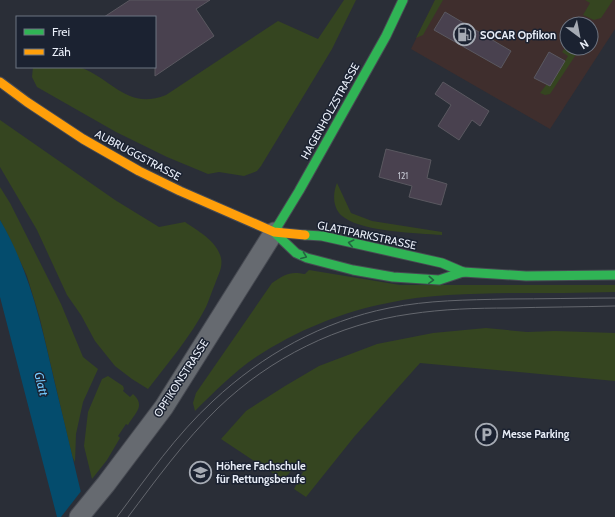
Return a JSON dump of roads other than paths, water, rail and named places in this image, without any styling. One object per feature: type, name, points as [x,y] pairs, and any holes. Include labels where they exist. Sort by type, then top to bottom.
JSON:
[{"type":"street","name":"HAGENHOLZSTRASSE","points":[[274,232],[299,191],[386,36],[403,0]]},
{"type":"street","name":"AUBRUGGSTRASSE","points":[[0,82],[26,102],[83,139],[139,171],[180,191],[274,232]]},
{"type":"street","name":"GLATTPARKSTRASSE","points":[[274,232],[296,253],[307,258],[353,270],[393,277],[439,280],[462,272]]},
{"type":"street","name":"GLATTPARKSTRASSE","points":[[274,232],[322,236],[442,263],[462,272],[526,276],[615,274]]},
{"type":"street","name":"OPFIKONSTRASSE","points":[[79,517],[164,407],[274,232]]},
{"type":"water","name":"Glatt","points":[[0,220],[19,259],[34,300],[87,517],[57,517],[0,297]]},
{"type":"tram line","points":[[117,517],[174,442],[199,414],[232,384],[252,369],[295,342],[317,331],[364,314],[418,303],[506,299],[615,298]]},
{"type":"tram line","points":[[128,517],[182,447],[218,408],[238,390],[283,359],[306,346],[331,335],[383,319],[435,311],[484,308],[615,306]]},
{"type":"place","name":"SOCAR Opfikon","points":[[464,35]]},
{"type":"place","name":"Messe Parking","points":[[487,434]]},
{"type":"place","name":"Höhere Fachschule für Rettungsberufe","points":[[200,472]]}]
